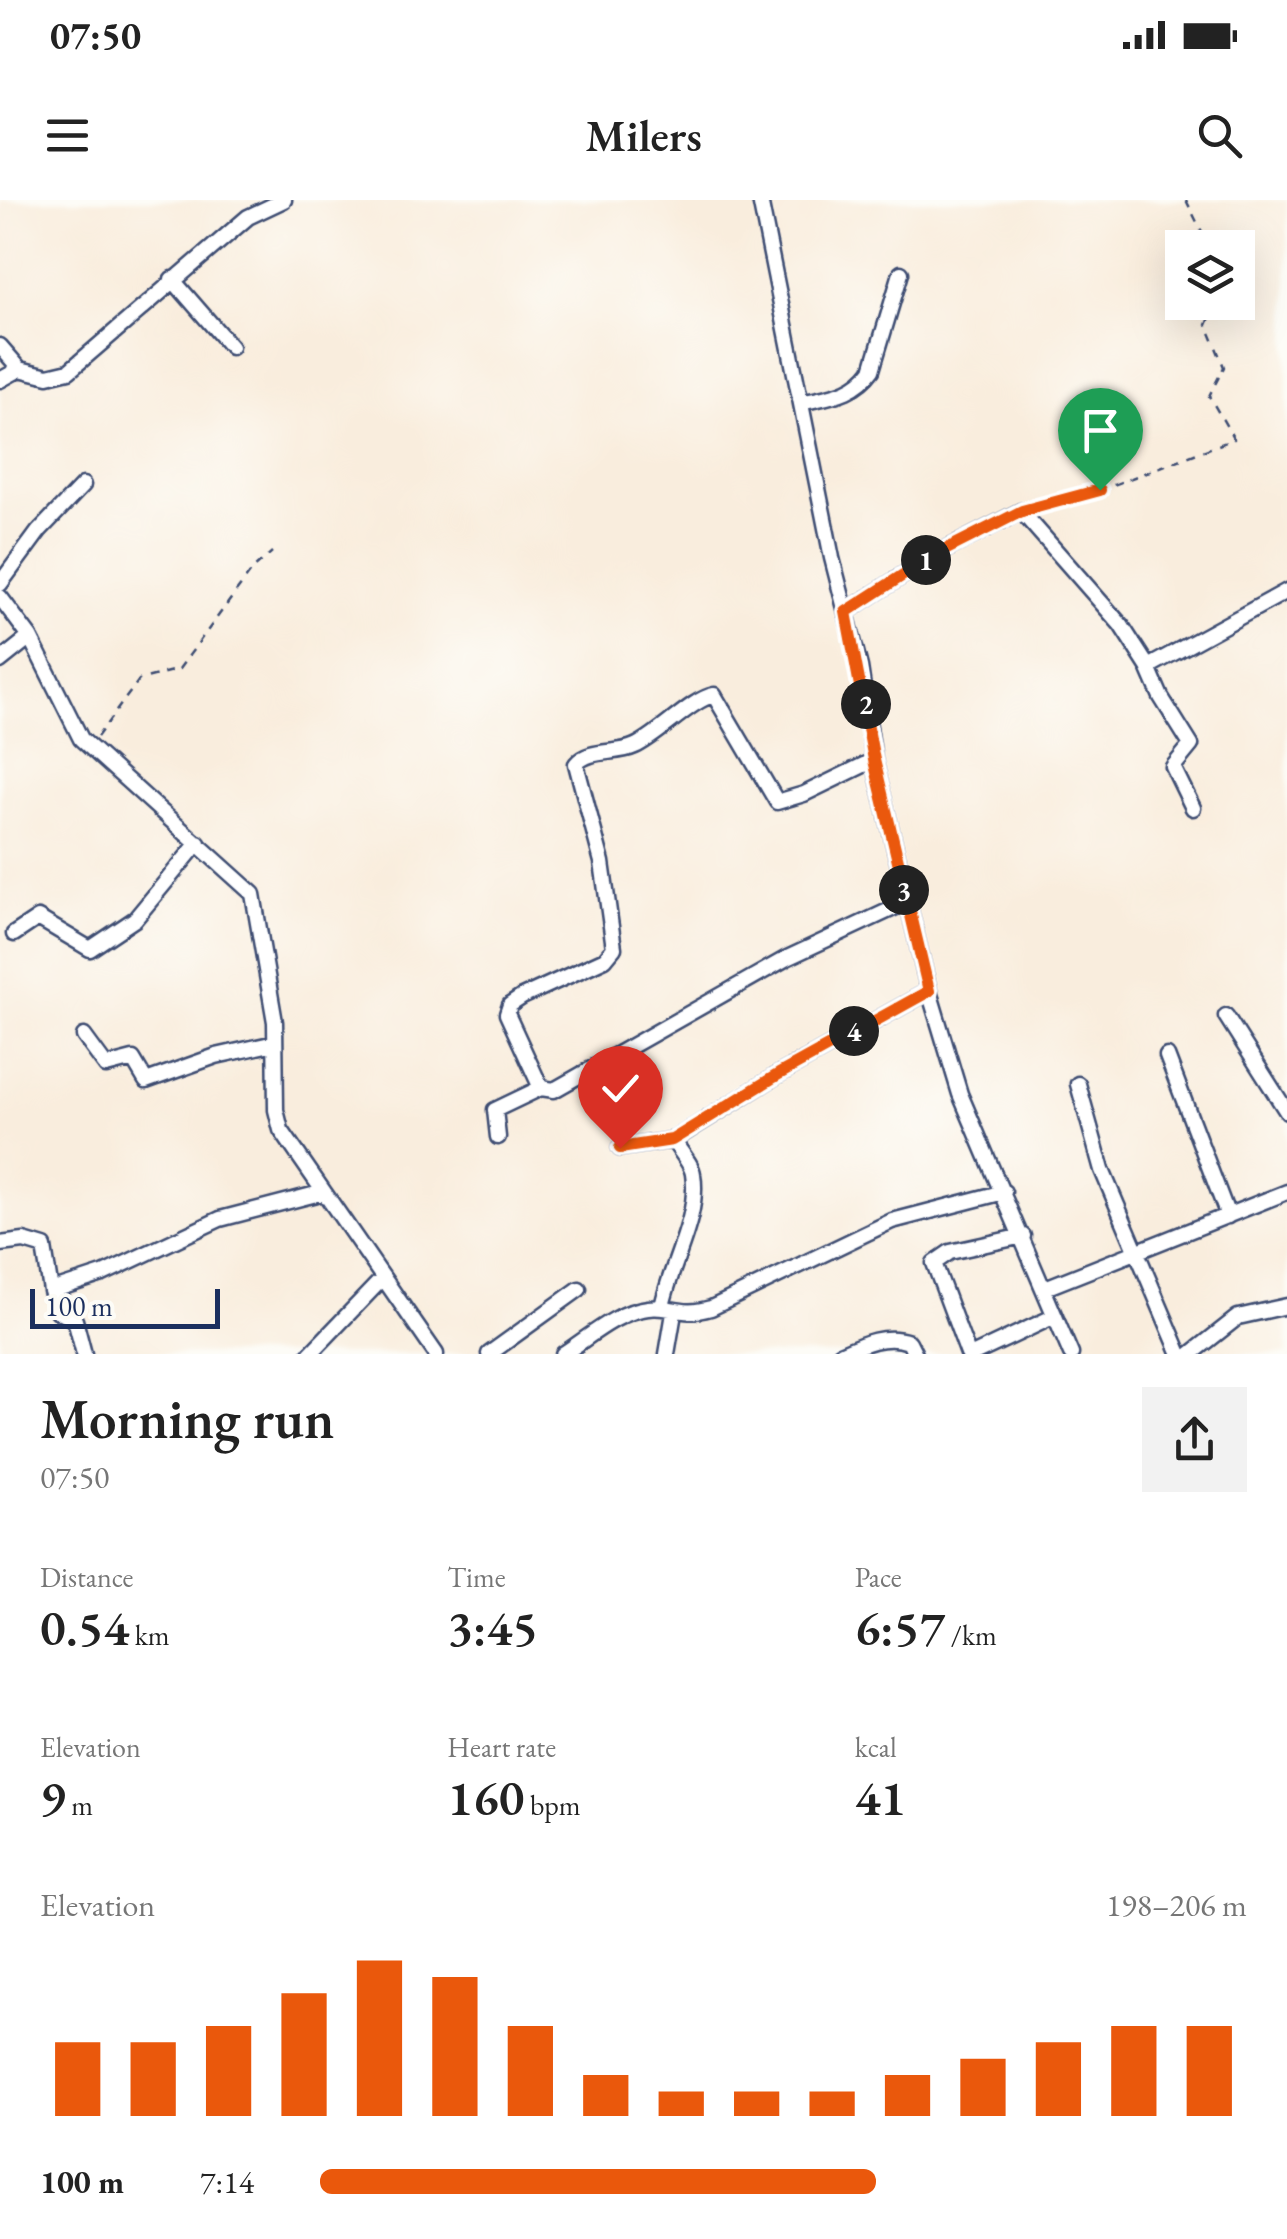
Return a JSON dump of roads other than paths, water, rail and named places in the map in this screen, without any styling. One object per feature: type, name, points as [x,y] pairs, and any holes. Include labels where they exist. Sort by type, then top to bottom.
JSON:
[{"type":"street","points":[[0,346],[20,368],[48,376],[69,370],[248,217],[284,200]]},
{"type":"street","points":[[760,200],[874,760],[929,991],[960,1094],[1071,1354]]},
{"type":"street","points":[[801,402],[853,390],[862,383],[872,370],[901,273]]},
{"type":"street","points":[[172,280],[231,347]]},
{"type":"street","points":[[0,380],[20,368]]},
{"type":"street","points":[[0,584],[39,531],[83,486]]},
{"type":"street","points":[[846,612],[931,557],[1022,511],[1121,625],[1148,667],[1160,698],[1191,745],[1173,767],[1193,808]]},
{"type":"street","points":[[1148,667],[1287,591]]},
{"type":"street","points":[[0,597],[30,637],[89,746],[246,885],[259,910],[276,1043],[276,1110],[281,1130],[436,1354]]},
{"type":"street","points":[[0,661],[30,637]]},
{"type":"street","points":[[874,760],[777,802],[714,695],[640,744],[579,760],[576,764],[602,862],[614,948],[605,960],[522,998],[506,1010],[541,1088],[548,1091],[787,958],[907,902]]},
{"type":"street","points":[[14,934],[38,918],[90,949],[135,919],[198,844]]},
{"type":"street","points":[[620,1148],[672,1140],[779,1074],[929,991]]},
{"type":"street","points":[[1226,1016],[1287,1112]]},
{"type":"street","points":[[84,1036],[106,1066],[133,1059],[146,1081],[216,1056],[276,1043]]},
{"type":"street","points":[[1167,1056],[1228,1216]]},
{"type":"street","points":[[1078,1084],[1102,1170],[1180,1354]]},
{"type":"street","points":[[498,1136],[495,1110],[541,1088]]},
{"type":"street","points":[[667,1354],[670,1268],[693,1212],[692,1176],[672,1140]]},
{"type":"street","points":[[51,1291],[103,1274],[220,1219],[324,1192]]},
{"type":"street","points":[[563,1354],[628,1314],[668,1310],[688,1315],[711,1308],[892,1221],[1004,1192]]},
{"type":"street","points":[[1045,1288],[1287,1192]]},
{"type":"street","points":[[1023,1236],[943,1254],[934,1263],[970,1354],[1055,1316]]},
{"type":"street","points":[[0,1244],[24,1241],[44,1246],[58,1311],[75,1320],[84,1354]]},
{"type":"street","points":[[310,1354],[382,1279]]},
{"type":"street","points":[[489,1354],[579,1289]]},
{"type":"street","points":[[1191,1354],[1238,1318],[1287,1306]]},
{"type":"street","points":[[840,1354],[872,1340],[898,1338],[910,1342],[914,1354]]}]
